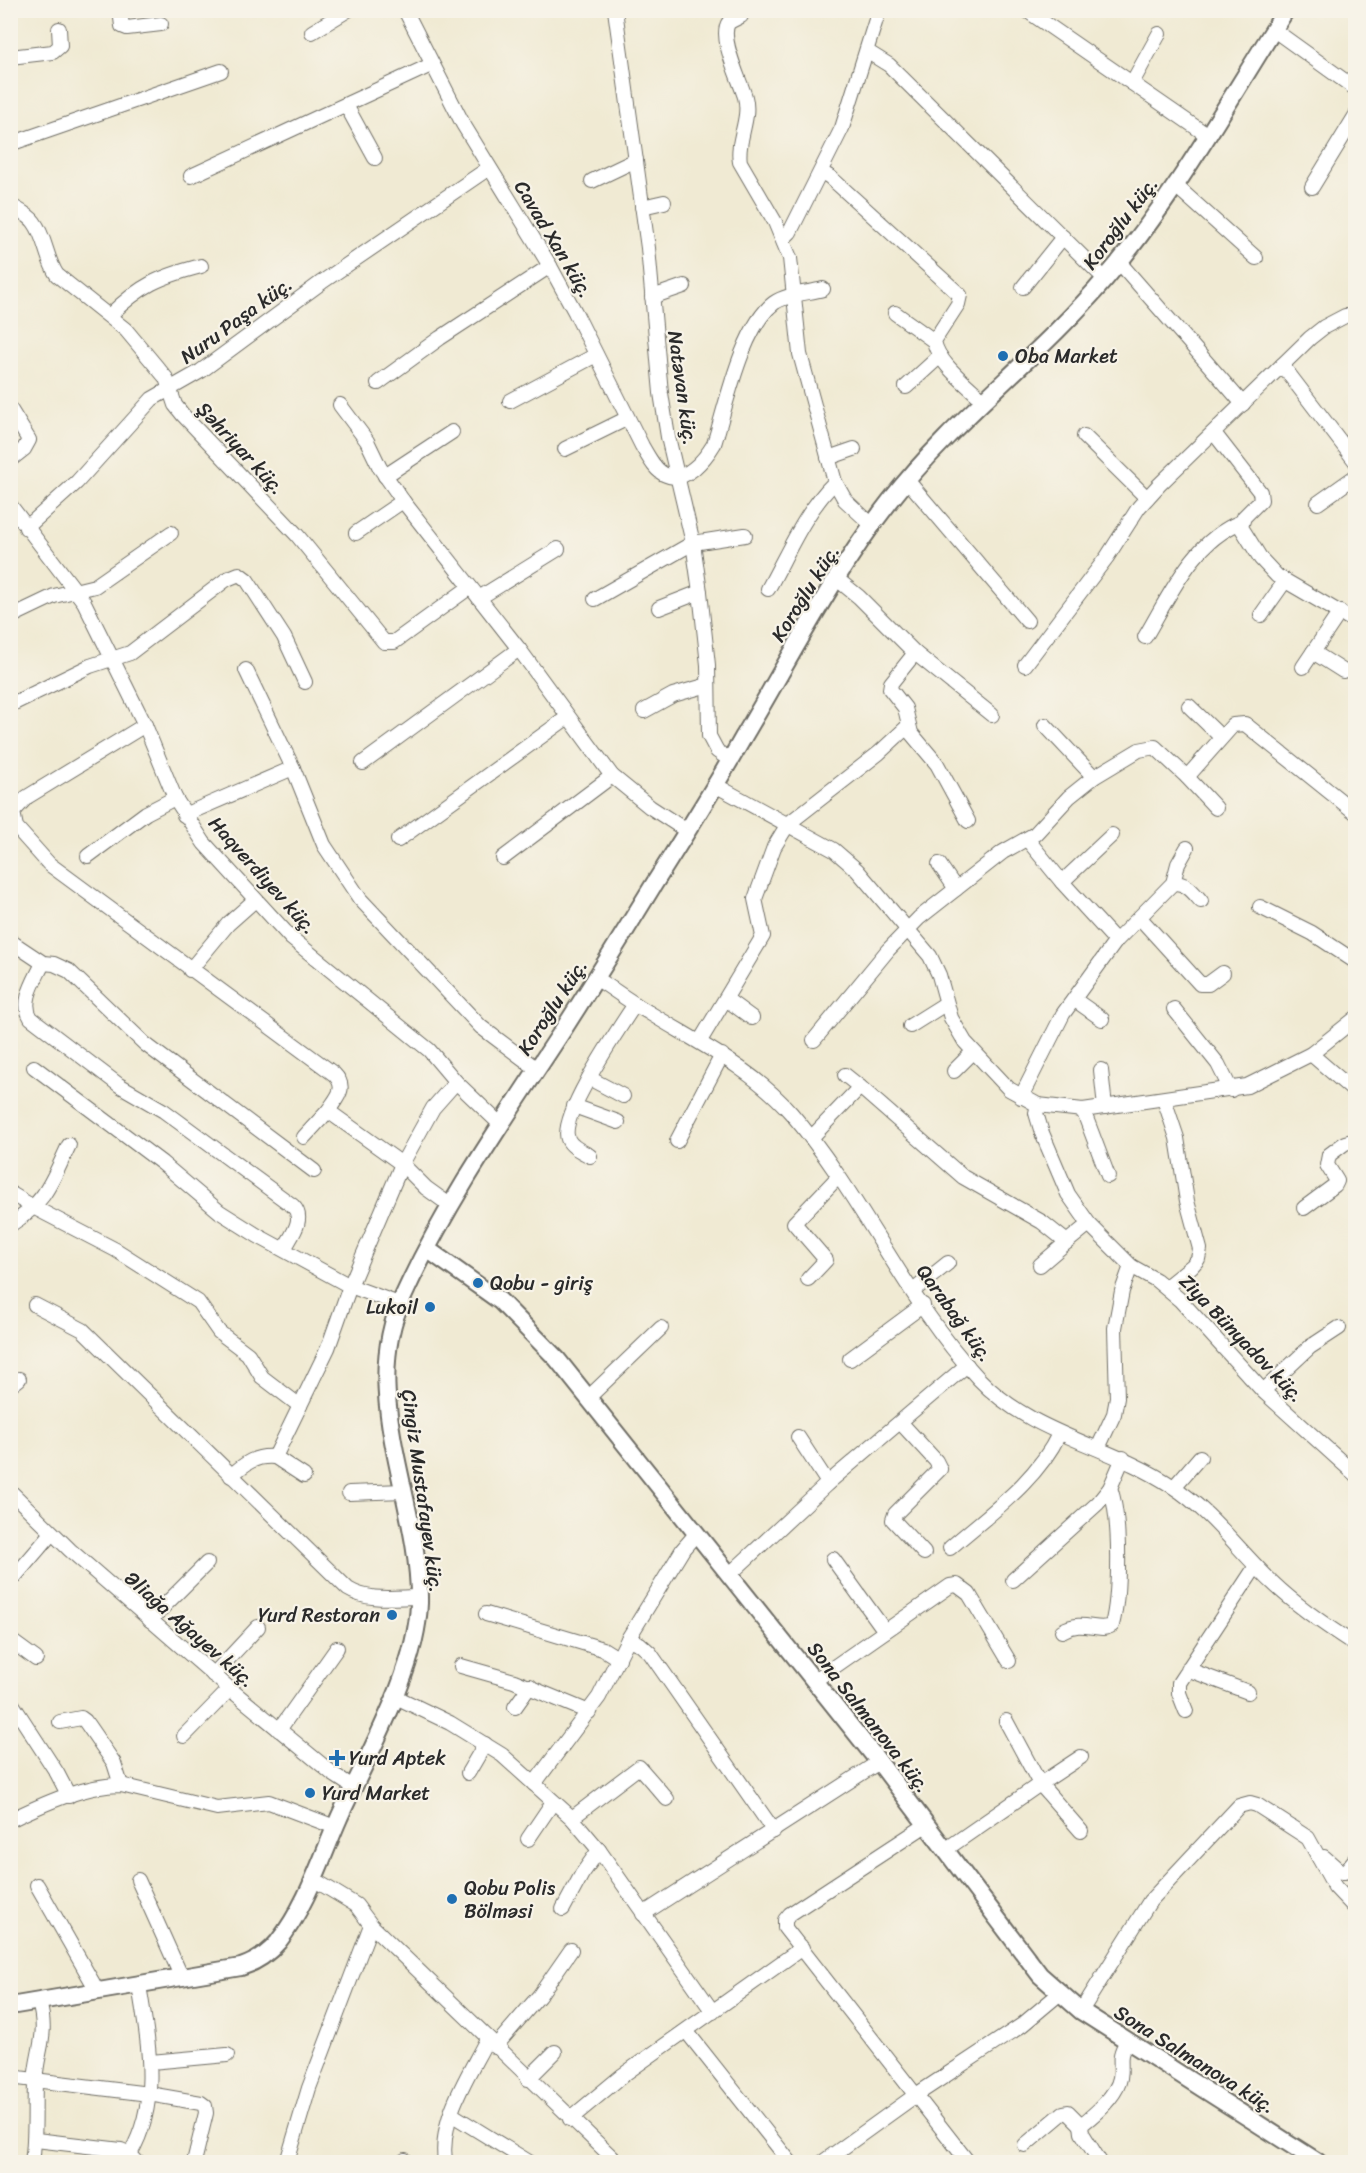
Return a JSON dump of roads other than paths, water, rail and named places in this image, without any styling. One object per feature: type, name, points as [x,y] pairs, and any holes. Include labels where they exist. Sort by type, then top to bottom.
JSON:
[{"type":"street","points":[[120,10],[122,26],[127,28],[160,24]]},
{"type":"street","points":[[312,32],[348,10]]},
{"type":"street","name":"Cavad Xan küç.","points":[[405,10],[431,66],[489,168],[550,266],[626,418],[655,467],[665,475],[677,477]]},
{"type":"street","name":"Natəvan küç.","points":[[615,10],[642,207],[661,393],[677,477],[693,543],[700,592],[708,685],[709,736],[717,751],[730,760]]},
{"type":"street","points":[[783,238],[790,232],[842,128],[868,52],[879,10]]},
{"type":"street","points":[[1026,10],[1207,135]]},
{"type":"street","name":"Koroğlu küç.","points":[[427,1249],[500,1124],[596,978],[872,525],[907,480],[1071,317],[1106,279],[1176,186],[1286,10]]},
{"type":"street","points":[[744,12],[729,22],[724,35],[747,109],[738,154],[740,162],[783,238],[791,264],[800,354],[835,482],[845,500],[872,525]]},
{"type":"street","points":[[10,57],[53,52],[60,46],[59,29]]},
{"type":"street","points":[[1274,30],[1356,89]]},
{"type":"street","points":[[1132,83],[1160,34]]},
{"type":"street","points":[[868,52],[889,64],[1106,279]]},
{"type":"street","points":[[191,176],[431,66]]},
{"type":"street","points":[[10,144],[221,71]]},
{"type":"street","points":[[346,105],[375,158]]},
{"type":"street","points":[[1312,187],[1356,114]]},
{"type":"street","points":[[592,181],[636,160]]},
{"type":"street","name":"Nuru Paşa küç.","points":[[26,528],[77,482],[152,399],[201,371],[322,282],[489,168]]},
{"type":"street","points":[[821,172],[960,295],[958,304],[934,341]]},
{"type":"street","points":[[1176,186],[1256,258]]},
{"type":"street","points":[[642,207],[664,202]]},
{"type":"street","name":"Şəhriyar küç.","points":[[10,205],[34,222],[43,239],[50,266],[64,284],[110,315],[155,363],[175,405],[183,415],[297,535],[384,642],[394,642],[470,587]]},
{"type":"street","points":[[1023,287],[1063,237]]},
{"type":"street","points":[[1119,262],[1243,404]]},
{"type":"street","points":[[110,315],[146,285],[173,273],[201,266]]},
{"type":"street","points":[[378,383],[440,338],[550,266]]},
{"type":"street","points":[[652,297],[684,286]]},
{"type":"street","points":[[677,477],[693,469],[707,456],[714,444],[747,338],[774,303],[823,289]]},
{"type":"street","points":[[895,313],[934,341],[940,356],[984,401]]},
{"type":"street","points":[[1025,665],[1107,557],[1148,498],[1282,365],[1324,327],[1345,316]]},
{"type":"street","points":[[510,401],[596,355]]},
{"type":"street","points":[[906,387],[940,356]]},
{"type":"street","points":[[1282,365],[1354,458]]},
{"type":"street","points":[[340,405],[367,441],[403,501],[519,649],[612,776],[650,807],[687,831]]},
{"type":"street","points":[[10,409],[29,440],[24,449],[10,460]]},
{"type":"street","points":[[565,449],[626,418]]},
{"type":"street","points":[[386,476],[452,432]]},
{"type":"street","points":[[1145,637],[1197,554],[1222,532],[1241,522],[1261,500],[1260,492],[1214,433]]},
{"type":"street","points":[[1084,436],[1148,498]]},
{"type":"street","points":[[828,459],[854,449]]},
{"type":"street","points":[[1318,503],[1356,476]]},
{"type":"street","points":[[907,480],[1027,621]]},
{"type":"street","points":[[768,589],[819,498],[835,482]]},
{"type":"street","points":[[356,532],[403,501]]},
{"type":"street","name":"Haqverdiyev küç.","points":[[10,505],[76,591],[145,725],[175,798],[204,843],[255,900],[312,957],[369,999],[429,1050],[456,1082],[500,1124]]},
{"type":"street","points":[[1241,522],[1241,527],[1261,559],[1285,581],[1356,622]]},
{"type":"street","points":[[10,617],[54,596],[86,590],[101,582],[171,532]]},
{"type":"street","points":[[595,599],[693,543],[745,536]]},
{"type":"street","points":[[479,598],[558,549]]},
{"type":"street","points":[[10,705],[90,666],[130,653],[227,579],[239,574],[248,580],[284,637],[305,682]]},
{"type":"street","points":[[837,579],[859,597],[915,653],[992,715]]},
{"type":"street","points":[[1261,615],[1285,581]]},
{"type":"street","points":[[659,608],[700,592]]},
{"type":"street","points":[[1303,667],[1340,612]]},
{"type":"street","points":[[363,763],[519,649]]},
{"type":"street","points":[[1313,652],[1343,671]]},
{"type":"street","points":[[915,653],[891,683],[890,689],[905,708],[908,726],[937,764],[968,821]]},
{"type":"street","points":[[246,670],[293,768],[324,845],[360,899],[481,1027],[537,1069]]},
{"type":"street","points":[[644,711],[673,695],[708,685]]},
{"type":"street","points":[[1189,706],[1221,737]]},
{"type":"street","points":[[398,840],[568,717]]},
{"type":"street","points":[[1187,777],[1233,725],[1245,724],[1356,813]]},
{"type":"street","points":[[145,725],[27,797],[13,812],[13,820],[28,843],[50,864],[339,1079],[342,1090],[304,1137]]},
{"type":"street","points":[[1045,725],[1094,777]]},
{"type":"street","points":[[700,1041],[763,936],[755,899],[774,847],[788,824],[879,753],[908,726]]},
{"type":"street","points":[[814,1040],[908,928],[1003,852],[1027,839],[1094,777],[1150,747],[1159,750],[1216,808]]},
{"type":"street","points":[[184,815],[293,768]]},
{"type":"street","points":[[503,858],[612,776]]},
{"type":"street","points":[[715,785],[788,824],[846,860],[908,928],[935,965],[945,1004],[957,1029],[973,1052],[998,1079],[1021,1097],[1038,1105],[1083,1110],[1231,1090],[1258,1082],[1311,1054],[1356,1018]]},
{"type":"street","points":[[88,856],[147,813],[175,798]]},
{"type":"street","points":[[1062,882],[1112,835]]},
{"type":"street","points":[[1027,839],[1062,882],[1116,941]]},
{"type":"street","points":[[1021,1097],[1056,1026],[1116,941],[1173,883],[1178,864],[1187,848]]},
{"type":"street","points":[[939,864],[956,889]]},
{"type":"street","points":[[1173,883],[1180,883],[1189,888],[1201,901]]},
{"type":"street","points":[[190,970],[228,924],[255,900]]},
{"type":"street","points":[[1260,907],[1312,933],[1356,962]]},
{"type":"street","points":[[1140,918],[1200,984],[1208,984],[1223,973]]},
{"type":"street","points":[[10,941],[43,963],[54,964],[69,971],[145,1044],[314,1171]]},
{"type":"street","points":[[43,963],[28,996],[27,1013],[31,1018],[119,1085],[164,1111],[293,1206],[298,1212],[299,1219],[284,1250]]},
{"type":"street","name":"Qarabağ küç.","points":[[596,978],[634,1004],[722,1055],[769,1091],[791,1112],[838,1177],[923,1305],[967,1365],[1002,1400],[1059,1434],[1123,1458],[1174,1487],[1216,1523],[1293,1602],[1356,1645]]},
{"type":"street","points":[[726,999],[752,1018]]},
{"type":"street","points":[[1075,1000],[1102,1018]]},
{"type":"street","points":[[590,1156],[570,1143],[567,1137],[574,1106],[634,1004]]},
{"type":"street","points":[[910,1026],[945,1004]]},
{"type":"street","points":[[1174,1009],[1218,1064],[1231,1090]]},
{"type":"street","points":[[954,1071],[973,1052]]},
{"type":"street","points":[[1311,1054],[1356,1093]]},
{"type":"street","points":[[677,1141],[722,1055]]},
{"type":"street","points":[[34,1067],[162,1163],[220,1212],[350,1286],[399,1304]]},
{"type":"street","points":[[1101,1070],[1105,1107]]},
{"type":"street","points":[[846,1075],[963,1177],[1042,1222],[1067,1242]]},
{"type":"street","points":[[589,1078],[623,1096]]},
{"type":"street","points":[[275,1456],[328,1348],[350,1286],[402,1164],[433,1108],[456,1082]]},
{"type":"street","points":[[811,1138],[860,1087]]},
{"type":"street","points":[[1164,1099],[1177,1138],[1188,1201],[1200,1249],[1192,1266],[1166,1287]]},
{"type":"street","name":"Ziya Bünyadov küç.","points":[[1038,1105],[1036,1113],[1042,1133],[1068,1194],[1089,1224],[1131,1266],[1166,1287],[1263,1391],[1356,1475]]},
{"type":"street","points":[[574,1106],[618,1122]]},
{"type":"street","points":[[328,1110],[402,1164],[426,1188],[451,1206]]},
{"type":"street","points":[[1083,1110],[1108,1176]]},
{"type":"street","points":[[1304,1208],[1335,1185],[1337,1181],[1327,1165],[1329,1155],[1345,1143],[1356,1140]]},
{"type":"street","points":[[10,1226],[35,1209],[46,1193],[69,1146]]},
{"type":"street","points":[[808,1279],[826,1260],[794,1223],[838,1177]]},
{"type":"street","points":[[10,1193],[35,1209],[116,1250],[198,1302],[219,1332],[248,1354],[255,1371],[300,1406]]},
{"type":"street","points":[[1040,1265],[1089,1224]]},
{"type":"street","name":"Çingiz Mustafayev küç.","points":[[10,2006],[241,1967],[265,1955],[289,1926],[313,1879],[394,1696],[415,1633],[419,1597],[417,1566],[385,1377],[388,1344],[399,1304],[427,1249]]},
{"type":"street","name":"Sona Salmanova küç.","points":[[427,1249],[478,1283],[515,1314],[589,1397],[879,1762],[1020,1950],[1059,1994],[1080,2011],[1318,2163]]},
{"type":"street","points":[[913,1291],[948,1263]]},
{"type":"street","points":[[1098,1448],[1114,1414],[1117,1398],[1115,1328],[1122,1291],[1131,1266]]},
{"type":"street","points":[[35,1305],[83,1330],[348,1589],[369,1598],[419,1597]]},
{"type":"street","points":[[849,1359],[923,1305]]},
{"type":"street","points":[[589,1397],[661,1328]]},
{"type":"street","points":[[1263,1391],[1310,1347],[1340,1328]]},
{"type":"street","points":[[729,1575],[828,1483],[967,1365]]},
{"type":"street","points":[[901,1422],[936,1461],[939,1469],[895,1515],[893,1520],[924,1552]]},
{"type":"street","points":[[950,1548],[1036,1469],[1050,1454],[1059,1434]]},
{"type":"street","points":[[798,1437],[828,1483]]},
{"type":"street","points":[[1345,1465],[1356,1455]]},
{"type":"street","points":[[231,1476],[247,1461],[266,1456],[275,1456],[304,1476]]},
{"type":"street","points":[[1174,1487],[1200,1457]]},
{"type":"street","points":[[1013,1580],[1098,1503],[1110,1488],[1123,1458]]},
{"type":"street","points":[[1062,1631],[1078,1624],[1102,1628],[1112,1624],[1118,1544],[1116,1504],[1110,1488]]},
{"type":"street","name":"Əliağa Ağayev küç.","points":[[10,1491],[52,1533],[213,1675],[353,1787]]},
{"type":"street","points":[[349,1493],[404,1491]]},
{"type":"street","points":[[10,1582],[52,1533]]},
{"type":"street","points":[[534,1784],[608,1684],[628,1639],[683,1549],[696,1534]]},
{"type":"street","points":[[833,1559],[885,1631]]},
{"type":"street","points":[[150,1620],[207,1563]]},
{"type":"street","points":[[1186,1711],[1179,1693],[1179,1683],[1256,1566]]},
{"type":"street","points":[[814,1681],[940,1591],[957,1586],[969,1594],[1009,1661]]},
{"type":"street","points":[[486,1614],[603,1649],[619,1659]]},
{"type":"street","points":[[213,1675],[258,1627]]},
{"type":"street","points":[[628,1639],[650,1653],[774,1831]]},
{"type":"street","points":[[10,1640],[36,1659]]},
{"type":"street","points":[[279,1730],[337,1648]]},
{"type":"street","points":[[461,1666],[530,1686],[589,1712]]},
{"type":"street","points":[[1187,1669],[1248,1692]]},
{"type":"street","points":[[515,1707],[530,1686]]},
{"type":"street","points":[[184,1736],[230,1689]]},
{"type":"street","points":[[394,1696],[450,1723],[485,1744],[572,1818],[599,1850],[713,2012]]},
{"type":"street","points":[[13,1705],[57,1773],[69,1796]]},
{"type":"street","points":[[60,1722],[75,1717],[85,1721],[114,1763],[121,1785]]},
{"type":"street","points":[[1006,1721],[1040,1784],[1082,1831]]},
{"type":"street","points":[[468,1773],[485,1744]]},
{"type":"street","points":[[945,1850],[1081,1757]]},
{"type":"street","points":[[643,1914],[879,1762]]},
{"type":"street","points":[[572,1818],[639,1767],[667,1799]]},
{"type":"street","points":[[10,1820],[69,1796],[107,1785],[121,1785],[217,1808],[269,1802],[335,1827]]},
{"type":"street","points":[[528,1839],[553,1802]]},
{"type":"street","points":[[1080,2011],[1150,1901],[1239,1806],[1250,1803],[1257,1805],[1299,1832],[1314,1846],[1335,1887],[1356,1909]]},
{"type":"street","points":[[926,1825],[790,1914],[785,1920],[785,1928],[968,2163]]},
{"type":"street","points":[[563,1909],[582,1874],[599,1850]]},
{"type":"street","points":[[1319,1858],[1324,1857],[1341,1872],[1345,1872],[1356,1858]]},
{"type":"street","points":[[313,1879],[356,1905],[371,1925],[617,2163]]},
{"type":"street","points":[[138,1880],[182,1978]]},
{"type":"street","points":[[37,1885],[98,1992]]},
{"type":"street","points":[[287,2163],[309,2088],[371,1925]]},
{"type":"street","points":[[570,2119],[623,2076],[802,1948]]},
{"type":"street","points":[[444,2163],[445,2130],[451,2114],[491,2043],[539,1996],[571,1950]]},
{"type":"street","points":[[36,2140],[121,2150],[134,2158],[149,2094],[151,2062],[139,1985]]},
{"type":"street","points":[[823,2163],[916,2095],[1022,2025],[1059,1994]]},
{"type":"street","points":[[32,2163],[36,2140],[35,2081],[44,2022],[39,2002]]},
{"type":"street","points":[[687,2032],[790,2163]]},
{"type":"street","points":[[1081,2125],[1118,2086],[1121,2077],[1119,2054],[1127,2041]]},
{"type":"street","points":[[528,2079],[555,2052]]},
{"type":"street","points":[[151,2062],[227,2055]]},
{"type":"street","points":[[10,2077],[149,2094],[201,2103],[205,2106],[194,2163]]},
{"type":"street","points":[[1025,2145],[1063,2113],[1068,2112],[1081,2125],[1082,2133],[1101,2163]]},
{"type":"street","points":[[451,2114],[530,2163]]},
{"type":"place","name":"Oba Market","points":[[1003,356]]},
{"type":"place","name":"Qobu - giriş","points":[[478,1283]]},
{"type":"place","name":"Lukoil","points":[[430,1307]]},
{"type":"place","name":"Yurd Restoran","points":[[392,1615]]},
{"type":"place","name":"Yurd Aptek","points":[[337,1758]]},
{"type":"place","name":"Yurd Market","points":[[310,1793]]},
{"type":"place","name":"Qobu Polis Bölməsi","points":[[452,1899]]}]
